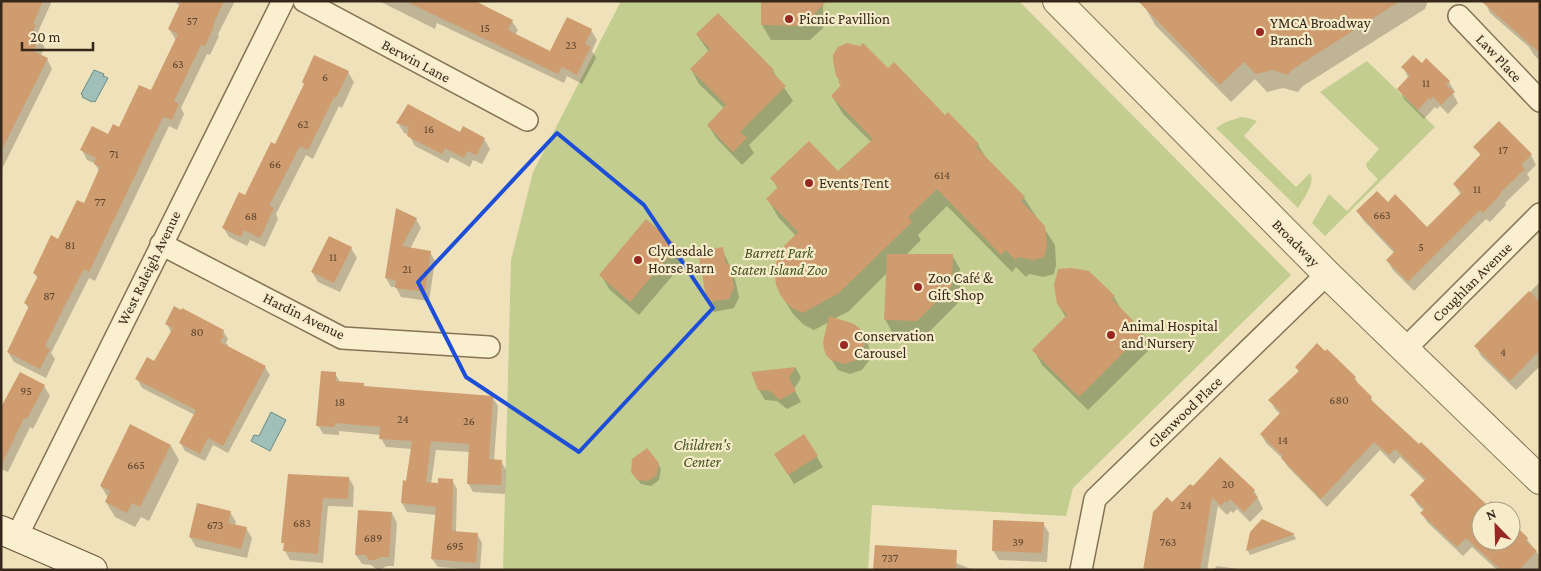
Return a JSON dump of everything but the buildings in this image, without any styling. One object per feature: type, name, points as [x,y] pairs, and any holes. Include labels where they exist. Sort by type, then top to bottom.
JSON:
[{"type":"street","name":"West Raleigh Avenue","points":[[9,533],[161,244],[283,1]]},
{"type":"street","name":"Berwin Lane","points":[[304,1],[527,120]]},
{"type":"street","name":"Broadway","points":[[1057,1],[1327,274],[1540,480]]},
{"type":"street","name":"Law Place","points":[[1459,16],[1540,101]]},
{"type":"street","name":"Coughlan Avenue","points":[[1405,349],[1540,214]]},
{"type":"street","name":"Hardin Avenue","points":[[161,244],[342,338],[489,347]]},
{"type":"street","name":"Glenwood Place","points":[[1081,570],[1095,499],[1327,274]]},
{"type":"street","points":[[9,533],[93,570]]},
{"type":"highlighted area","points":[[557,133],[644,205],[713,308],[579,452],[466,377],[418,282]]},
{"type":"green space","name":"Barrett Park Staten Island Zoo","points":[[621,1],[1019,1],[1291,275],[1073,488],[1066,516],[872,505],[868,570],[503,570],[511,260],[533,172]]},
{"type":"green space","points":[[1367,61],[1435,127],[1325,236],[1312,223],[1329,194],[1347,211],[1378,179],[1367,168],[1366,164],[1379,149],[1320,92]]},
{"type":"green space","points":[[1241,117],[1257,121],[1244,136],[1296,187],[1310,173],[1310,186],[1298,208],[1216,128]]},
{"type":"water","points":[[94,70],[108,78],[95,102],[92,102],[82,97],[81,94]]},
{"type":"water","points":[[271,412],[286,420],[270,451],[251,441],[254,435],[259,436]]},
{"type":"place","name":"Picnic Pavillion","points":[[789,19]]},
{"type":"place","name":"YMCA Broadway Branch","points":[[1260,32]]},
{"type":"place","name":"Events Tent","points":[[809,183]]},
{"type":"place","name":"Clydesdale Horse Barn","points":[[638,260]]},
{"type":"place","name":"Zoo Café & Gift Shop","points":[[918,287]]},
{"type":"place","name":"Animal Hospital and Nursery","points":[[1111,335]]},
{"type":"place","name":"Conservation Carousel","points":[[844,345]]},
{"type":"park label","name":"Children's Center","points":[[702,454]]}]
